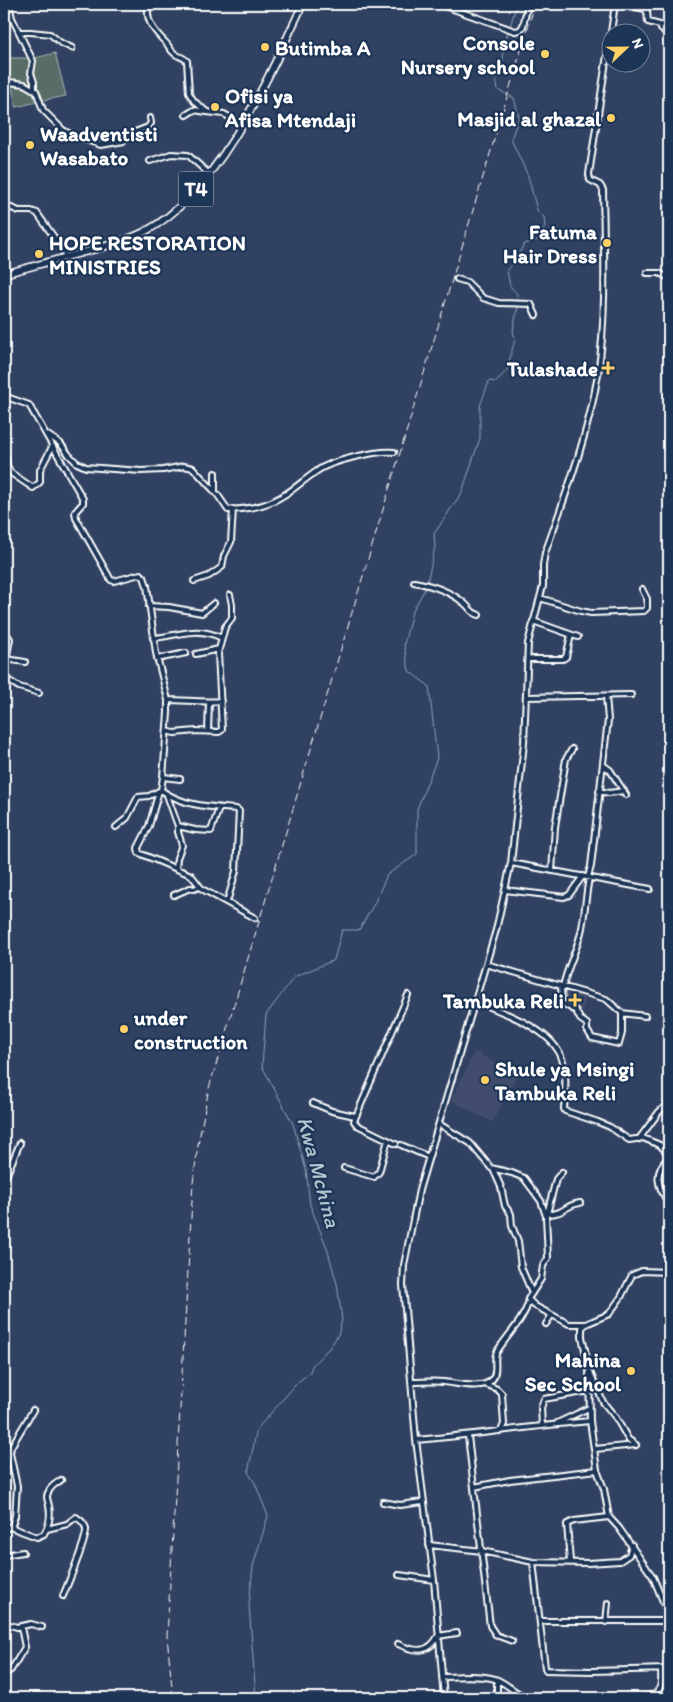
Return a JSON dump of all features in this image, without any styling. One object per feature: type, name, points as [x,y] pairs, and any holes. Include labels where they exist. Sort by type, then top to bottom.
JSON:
[{"type":"highway","name":"T4","points":[[4,274],[117,243],[153,227],[183,204],[224,153],[242,125],[304,4]]},
{"type":"street","points":[[9,4],[12,18],[33,61],[30,73],[34,82],[34,90]]},
{"type":"street","points":[[149,4],[147,12],[150,24],[172,52],[187,61],[190,96],[197,105],[207,112]]},
{"type":"street","points":[[438,4],[515,31],[520,30],[523,26],[528,4]]},
{"type":"street","points":[[613,22],[615,4]]},
{"type":"street","points":[[621,4],[645,9],[648,22],[660,25],[661,29],[669,34]]},
{"type":"street","points":[[19,32],[50,34],[61,43],[72,48]]},
{"type":"street","points":[[444,1698],[434,1580],[416,1440],[403,1285],[404,1265],[412,1218],[486,964],[511,863],[524,743],[528,643],[543,586],[545,553],[582,445],[599,361],[603,302],[602,190],[600,185],[590,180],[589,174],[605,72]]},
{"type":"street","points":[[4,78],[9,82],[24,84],[34,90],[38,94],[44,110],[63,130],[100,146],[124,141],[135,132],[148,127],[151,123],[150,118]]},
{"type":"street","points":[[186,115],[194,110],[224,114],[242,125]]},
{"type":"street","points":[[150,161],[171,154],[185,154],[190,156],[208,173]]},
{"type":"street","points":[[4,204],[20,211],[37,213],[64,250],[66,257]]},
{"type":"street","points":[[647,273],[659,273],[669,278]]},
{"type":"street","points":[[457,279],[467,282],[483,298],[499,303],[531,304],[536,314]]},
{"type":"street","points":[[4,396],[29,405],[46,434],[84,500],[76,512],[76,520],[111,580],[114,581],[141,574],[147,586],[153,638],[168,700],[167,731],[160,790],[149,826],[138,851],[142,855],[191,875],[199,887],[255,918]]},
{"type":"street","points":[[46,434],[60,443],[72,459],[81,466],[141,471],[186,466],[195,470],[215,492],[226,509],[257,506],[272,502],[288,493],[316,471],[334,462],[385,451],[394,452]]},
{"type":"street","points":[[4,446],[7,466],[11,473],[33,488],[40,482],[40,470],[52,447]]},
{"type":"street","points":[[215,473],[215,492]]},
{"type":"street","points":[[194,581],[209,576],[222,566],[224,556],[231,542],[233,509]]},
{"type":"street","points":[[414,582],[427,585],[451,596],[465,604],[470,611],[479,615]]},
{"type":"street","points":[[540,598],[591,613],[634,613],[644,611],[647,608],[642,589]]},
{"type":"street","points":[[167,731],[179,733],[219,732],[222,730],[218,655],[225,627],[232,618],[230,595]]},
{"type":"street","points":[[149,606],[169,607],[202,613],[214,603]]},
{"type":"street","points":[[533,621],[578,637]]},
{"type":"street","points":[[4,630],[10,638],[4,668],[8,681],[39,693]]},
{"type":"street","points":[[153,638],[196,630],[212,633],[222,638]]},
{"type":"street","points":[[528,659],[563,660],[566,657],[571,635]]},
{"type":"street","points":[[196,654],[219,649]]},
{"type":"street","points":[[157,659],[186,653]]},
{"type":"street","points":[[6,659],[26,662]]},
{"type":"street","points":[[526,697],[631,695]]},
{"type":"street","points":[[606,696],[608,720],[591,866],[587,877],[582,928],[576,953],[569,964],[562,987],[562,1003],[576,1011],[580,1019],[587,1024],[587,1030],[592,1038],[619,1044],[622,1033],[622,1013]]},
{"type":"street","points":[[168,700],[221,702]]},
{"type":"street","points":[[208,731],[209,703]]},
{"type":"street","points":[[552,870],[566,759],[572,748]]},
{"type":"street","points":[[599,791],[625,793],[610,770],[603,765]]},
{"type":"street","points":[[163,777],[180,778]]},
{"type":"street","points":[[160,790],[187,803],[236,809],[240,813],[236,871],[227,902]]},
{"type":"street","points":[[116,827],[127,818],[138,797],[149,796],[160,790]]},
{"type":"street","points":[[168,794],[182,845],[176,869]]},
{"type":"street","points":[[178,826],[211,831],[220,808]]},
{"type":"street","points":[[511,863],[650,889]]},
{"type":"street","points":[[505,890],[564,897],[570,895],[587,877]]},
{"type":"street","points":[[174,895],[190,888],[199,887]]},
{"type":"street","points":[[486,964],[606,999],[622,1013],[645,1016]]},
{"type":"street","points":[[408,996],[354,1121],[357,1125],[398,1145],[429,1157]]},
{"type":"street","points":[[475,1001],[520,1020],[539,1031],[557,1049],[561,1056],[565,1082],[565,1111],[604,1124],[629,1140],[643,1138],[660,1145],[669,1156],[662,1164],[658,1175],[661,1190],[669,1203]]},
{"type":"street","points":[[314,1103],[332,1111],[355,1116]]},
{"type":"street","points":[[639,1139],[659,1112],[669,1103]]},
{"type":"street","points":[[439,1124],[470,1143],[493,1169],[502,1187],[505,1206],[511,1214],[512,1226],[518,1240],[520,1267],[532,1293]]},
{"type":"street","points":[[344,1168],[374,1177],[380,1172],[388,1140]]},
{"type":"street","points":[[4,1181],[20,1143]]},
{"type":"street","points":[[493,1169],[524,1178],[541,1201],[547,1215]]},
{"type":"street","points":[[412,1382],[442,1382],[471,1386],[485,1384],[494,1377],[495,1355],[521,1320],[529,1301],[528,1298],[542,1277],[543,1266],[548,1259],[547,1215],[556,1179],[562,1172]]},
{"type":"street","points":[[547,1215],[561,1212],[570,1205],[580,1203]]},
{"type":"street","points":[[529,1301],[551,1316],[571,1325],[586,1324],[609,1314],[621,1297],[632,1275],[649,1270],[669,1272]]},
{"type":"street","points":[[546,1324],[551,1316]]},
{"type":"street","points":[[586,1324],[583,1327],[582,1333],[589,1368],[603,1402],[616,1418],[628,1439],[636,1445],[595,1449]]},
{"type":"street","points":[[589,1368],[589,1408],[596,1470],[604,1489],[609,1517],[616,1523],[653,1577],[669,1616]]},
{"type":"street","points":[[485,1384],[497,1389],[502,1394],[504,1424],[500,1431]]},
{"type":"street","points":[[542,1425],[541,1408],[544,1399],[589,1391]]},
{"type":"street","points":[[555,1424],[589,1408]]},
{"type":"street","points":[[10,1527],[14,1523],[17,1488],[10,1459],[11,1447],[33,1410]]},
{"type":"street","points":[[416,1440],[468,1436],[542,1425],[590,1421]]},
{"type":"street","points":[[468,1436],[478,1535],[482,1551],[491,1628],[496,1635],[506,1637],[512,1641]]},
{"type":"street","points":[[474,1487],[510,1480],[596,1470]]},
{"type":"street","points":[[4,1526],[37,1537],[43,1535],[47,1529],[50,1511],[46,1499],[50,1488],[61,1480]]},
{"type":"street","points":[[383,1502],[400,1505],[423,1502]]},
{"type":"street","points":[[47,1529],[68,1523],[76,1517],[83,1522],[86,1528],[83,1542],[63,1596]]},
{"type":"street","points":[[570,1562],[567,1524],[574,1521],[609,1517]]},
{"type":"street","points":[[429,1545],[482,1551],[533,1562],[617,1563],[629,1555],[632,1545]]},
{"type":"street","points":[[4,1555],[23,1552]]},
{"type":"street","points":[[533,1562],[546,1670],[669,1669]]},
{"type":"street","points":[[399,1576],[434,1580]]},
{"type":"street","points":[[606,1622],[608,1602]]},
{"type":"street","points":[[540,1621],[669,1621]]},
{"type":"street","points":[[4,1623],[13,1627],[31,1624],[42,1627]]},
{"type":"street","points":[[4,1674],[11,1670],[25,1647],[21,1627]]},
{"type":"street","points":[[438,1636],[457,1633]]},
{"type":"street","points":[[398,1644],[409,1650],[426,1649],[432,1646],[438,1636]]},
{"type":"street","points":[[634,1697],[647,1697],[659,1689],[661,1685],[661,1670]]},
{"type":"street","points":[[442,1677],[473,1677],[497,1680],[519,1695],[530,1698]]},
{"type":"street","points":[[497,1680],[497,1698]]},
{"type":"shaded area","name":"Tambuka Reli","points":[[569,990],[587,997],[582,1011],[563,1003]]},
{"type":"shaded area","points":[[475,1051],[517,1076],[492,1122],[451,1100]]},
{"type":"green space","points":[[55,53],[66,96],[39,101],[31,59]]},
{"type":"green space","points":[[6,58],[30,58],[37,102],[16,107]]},
{"type":"waterway","name":"Kwa Mchina","points":[[517,4],[503,48],[503,61],[496,79],[498,90],[514,98],[519,117],[511,139],[528,176],[537,210],[544,217],[545,227],[538,240],[524,244],[516,259],[507,270],[510,286],[517,294],[518,302]]},
{"type":"waterway","name":"Kwa Mchina","points":[[427,583],[435,547],[434,534],[462,492],[480,438],[480,406],[489,381],[496,382],[507,370],[515,339],[513,330],[518,306]]},
{"type":"waterway","name":"Kwa Mchina","points":[[256,1698],[249,1605],[253,1566],[268,1516],[255,1483],[248,1472],[257,1429],[298,1382],[310,1372],[312,1366],[330,1347],[338,1335],[342,1320],[337,1284],[327,1248],[310,1205],[306,1170],[293,1124],[262,1066],[266,1015],[294,977],[334,960],[342,930],[359,930],[374,904],[387,875],[417,854],[417,809],[437,758],[429,686],[409,671],[404,644],[412,612],[426,587]]},
{"type":"railway","points":[[173,1698],[167,1636],[193,1183],[209,1088],[535,4]]},
{"type":"place","name":"Butimba A","points":[[265,47]]},
{"type":"place","name":"Console Nursery school","points":[[545,54]]},
{"type":"place","name":"Ofisi ya Afisa Mtendaji","points":[[215,107]]},
{"type":"place","name":"Masjid al ghazal","points":[[611,118]]},
{"type":"place","name":"Waadventisti Wasabato","points":[[30,145]]},
{"type":"place","name":"Fatuma Hair Dress","points":[[607,243]]},
{"type":"place","name":"HOPE RESTORATION MINISTRIES","points":[[39,254]]},
{"type":"place","name":"Tulashade","points":[[608,368]]},
{"type":"place","name":"Tambuka Reli","points":[[575,1000]]},
{"type":"place","name":"under construction","points":[[124,1029]]},
{"type":"place","name":"Shule ya Msingi Tambuka Reli","points":[[485,1080]]},
{"type":"place","name":"Mahina Sec School","points":[[631,1371]]}]
